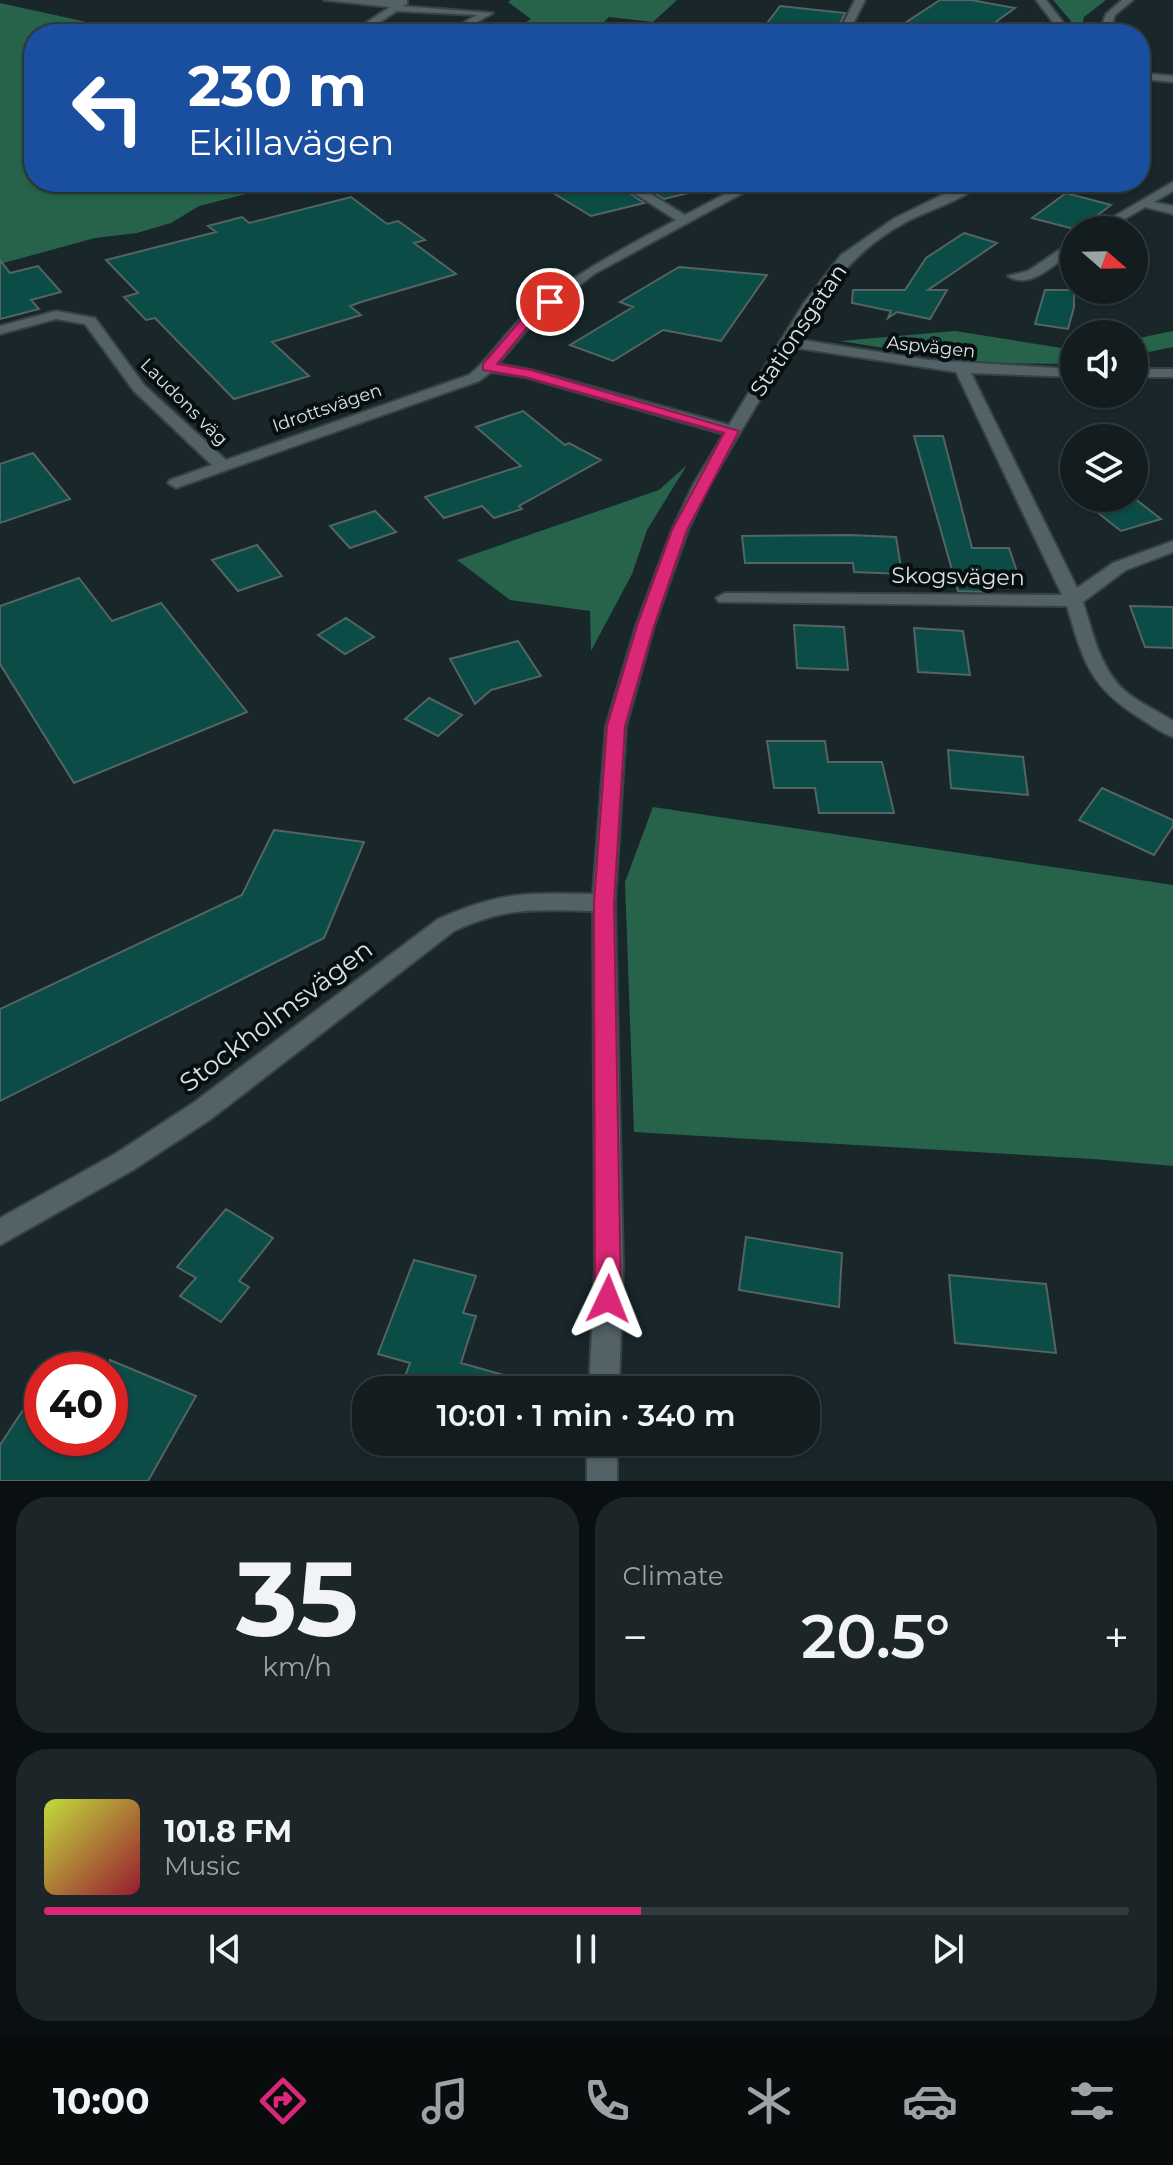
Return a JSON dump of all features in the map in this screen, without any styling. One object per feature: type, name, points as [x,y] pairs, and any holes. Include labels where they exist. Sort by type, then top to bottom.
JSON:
[{"type":"street","points":[[329,0],[488,13],[468,24]]},
{"type":"street","points":[[369,24],[408,1],[456,0]]},
{"type":"street","points":[[849,24],[860,0]]},
{"type":"street","points":[[1041,0],[1057,24]]},
{"type":"street","points":[[1108,24],[1111,14],[1128,0]]},
{"type":"street","points":[[1150,77],[1173,79]]},
{"type":"street","points":[[1121,216],[1173,186]]},
{"type":"street","points":[[639,192],[683,219]]},
{"type":"street","points":[[488,367],[530,317],[589,271],[737,192]]},
{"type":"street","name":"Stationsgatan","points":[[605,1376],[609,1268],[604,903],[616,726],[645,626],[680,530],[732,431],[811,303],[846,258],[862,244],[899,221],[958,192]]},
{"type":"street","points":[[1143,203],[1173,210]]},
{"type":"street","points":[[1015,276],[1031,275],[1060,254]]},
{"type":"street","name":"Laudons väg","points":[[0,330],[56,315],[90,321],[139,388],[223,466]]},
{"type":"street","name":"Aspvägen","points":[[787,342],[872,359],[962,369],[1060,372]]},
{"type":"street","points":[[488,367],[526,373],[732,431]]},
{"type":"street","name":"Idrottsvägen","points":[[176,483],[474,378],[488,367]]},
{"type":"street","points":[[962,369],[1074,601],[1088,648],[1102,676],[1119,696],[1173,730]]},
{"type":"street","points":[[1148,373],[1173,373]]},
{"type":"street","points":[[1074,601],[1091,582],[1133,558],[1173,546]]},
{"type":"street","name":"Skogsvägen","points":[[725,598],[1074,601]]},
{"type":"street","name":"Stockholmsvägen","points":[[0,1232],[124,1162],[202,1111],[446,925],[484,908],[520,901],[604,903]]},
{"type":"street","points":[[602,1456],[602,1481]]},
{"type":"green space","points":[[677,0],[653,22],[609,17],[602,24],[523,24],[531,19],[508,2]]},
{"type":"green space","points":[[1053,0],[1106,0],[1084,17],[1082,24],[1071,24]]},
{"type":"green space","points":[[0,3],[96,24],[24,24],[24,192],[254,192],[199,206],[171,223],[137,233],[95,238],[0,264]]},
{"type":"green space","points":[[955,331],[1060,348],[1060,364],[979,363],[840,341]]},
{"type":"green space","points":[[1173,331],[1173,347],[1148,352],[1148,336]]},
{"type":"green space","points":[[687,465],[647,530],[632,574],[591,651],[590,611],[510,600],[457,560],[659,490]]},
{"type":"green space","points":[[653,807],[1173,885],[1173,1166],[634,1132],[625,882]]},
{"type":"building","points":[[940,0],[971,0],[1015,8],[993,24],[905,23]]},
{"type":"building","points":[[780,6],[845,13],[840,24],[766,24]]},
{"type":"building","points":[[551,192],[628,192],[644,203],[591,216]]},
{"type":"building","points":[[653,192],[689,192],[689,193],[664,199]]},
{"type":"building","points":[[1066,193],[1111,205],[1096,216],[1060,216],[1060,225],[1032,218]]},
{"type":"building","points":[[351,197],[387,224],[398,221],[425,240],[414,243],[456,274],[350,306],[361,315],[272,342],[309,376],[234,399],[155,318],[146,320],[124,297],[138,293],[106,260],[216,232],[208,226],[242,217],[249,223]]},
{"type":"building","points":[[964,233],[997,243],[928,290],[947,290],[930,319],[897,312],[888,318],[891,311],[852,303],[853,290],[905,290],[926,258]]},
{"type":"building","points":[[0,260],[10,273],[38,266],[61,292],[31,300],[39,309],[0,319]]},
{"type":"building","points":[[679,267],[767,275],[721,341],[663,330],[613,361],[570,345],[633,307],[620,302]]},
{"type":"building","points":[[1045,290],[1060,290],[1060,304],[1074,304],[1070,320],[1060,320],[1060,328],[1035,324]]},
{"type":"building","points":[[523,411],[565,445],[569,443],[601,460],[519,506],[522,509],[494,518],[482,506],[444,518],[425,497],[521,466],[476,427]]},
{"type":"building","points":[[914,436],[943,436],[972,548],[1009,548],[1018,575],[980,575],[984,592],[958,591]]},
{"type":"building","points":[[33,453],[70,499],[0,523],[0,464]]},
{"type":"building","points":[[1148,509],[1161,519],[1121,531],[1097,512],[1148,512]]},
{"type":"building","points":[[375,511],[396,532],[350,548],[330,526]]},
{"type":"building","points":[[742,536],[896,537],[902,574],[854,572],[853,563],[745,563]]},
{"type":"building","points":[[257,545],[282,576],[238,591],[212,560]]},
{"type":"building","points":[[79,578],[112,621],[161,603],[247,712],[74,783],[0,664],[0,606]]},
{"type":"building","points":[[1130,606],[1173,607],[1173,648],[1145,647]]},
{"type":"building","points":[[346,618],[374,637],[345,654],[318,635]]},
{"type":"building","points":[[794,625],[844,627],[848,670],[797,668]]},
{"type":"building","points":[[914,628],[963,631],[970,675],[918,672]]},
{"type":"building","points":[[518,641],[541,676],[491,690],[475,704],[450,659]]},
{"type":"building","points":[[429,698],[462,715],[438,736],[405,719]]},
{"type":"building","points":[[767,741],[825,741],[828,762],[882,762],[894,813],[819,813],[815,788],[774,788]]},
{"type":"building","points":[[948,750],[1023,757],[1028,795],[951,788]]},
{"type":"building","points":[[1102,788],[1173,820],[1173,826],[1154,855],[1079,820]]},
{"type":"building","points":[[274,830],[364,842],[324,938],[0,1101],[0,1009],[242,895]]},
{"type":"building","points":[[226,1209],[273,1238],[239,1281],[249,1287],[221,1322],[180,1296],[196,1278],[177,1267]]},
{"type":"building","points":[[746,1237],[842,1253],[839,1307],[739,1290]]},
{"type":"building","points":[[414,1260],[476,1276],[463,1313],[476,1316],[461,1363],[508,1376],[405,1376],[410,1363],[378,1354]]},
{"type":"building","points":[[949,1275],[1046,1284],[1056,1353],[955,1343]]},
{"type":"building","points":[[128,1368],[196,1396],[148,1481],[0,1481],[0,1445],[24,1408],[24,1456],[128,1456]]},
{"type":"route","points":[[550,302],[530,317],[488,367],[526,373],[732,431],[680,530],[645,626],[616,726],[604,903],[608,1299]]}]
